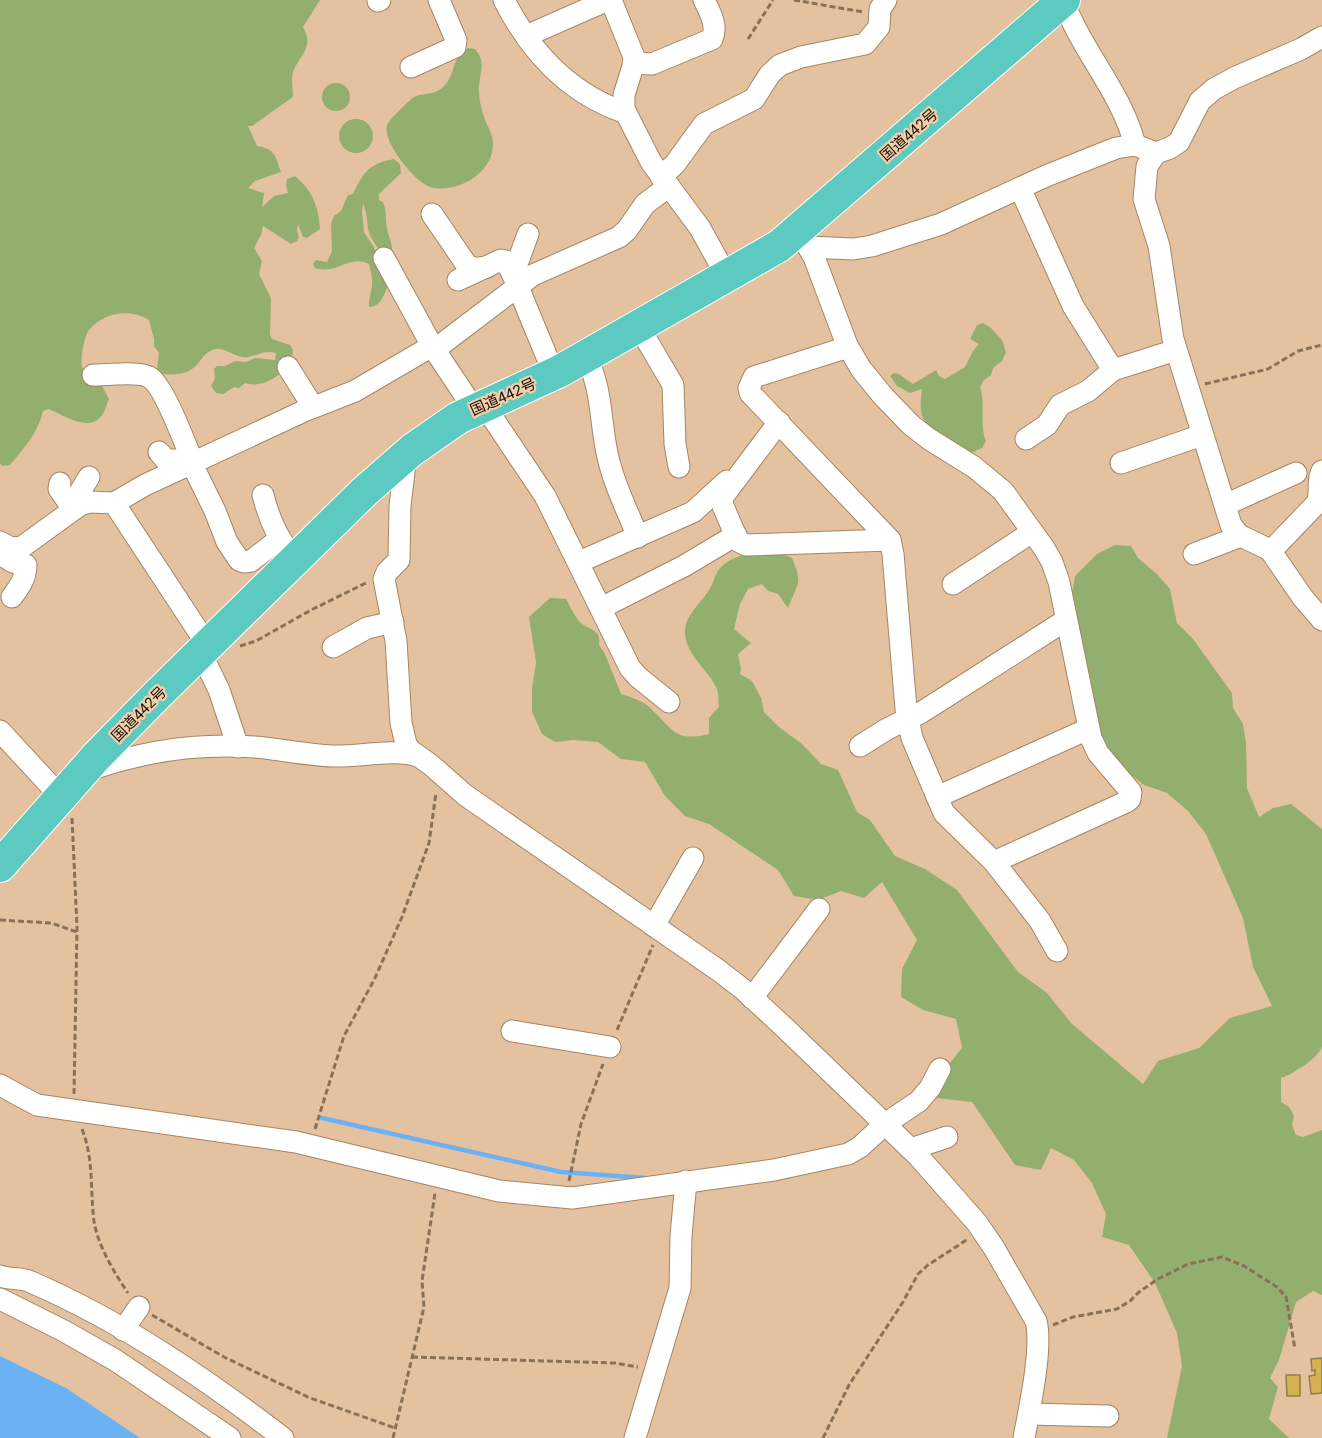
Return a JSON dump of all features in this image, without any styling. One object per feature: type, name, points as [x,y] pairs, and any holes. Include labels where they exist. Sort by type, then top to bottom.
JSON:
[{"type":"highway","name":"国道442号","points":[[0,866],[83,772],[205,649],[288,551],[444,427],[479,407],[554,374],[779,246],[803,238],[1063,0]]},
{"type":"street","points":[[411,67],[455,47],[456,40],[439,0]]},
{"type":"street","points":[[504,0],[526,36],[552,68],[598,103],[626,113]]},
{"type":"street","points":[[526,36],[610,0],[632,50],[634,63],[624,95],[623,104],[626,113],[651,162],[700,228],[727,277]]},
{"type":"street","points":[[634,63],[652,64],[712,39],[715,26],[704,0]]},
{"type":"street","points":[[1063,0],[1086,49],[1124,111],[1135,145]]},
{"type":"street","points":[[0,542],[11,548],[25,545],[73,507],[90,502],[114,503],[145,485],[194,462],[313,407],[364,387],[433,348],[516,280],[619,237],[665,182],[704,124],[754,99],[770,74],[780,65],[801,57],[863,46],[879,27],[883,7]]},
{"type":"street","points":[[1322,37],[1301,49],[1234,78],[1214,89],[1200,101],[1179,142],[1156,153],[1147,166],[1144,195],[1159,246],[1167,315],[1176,350],[1231,525],[1234,531],[1241,536],[1271,551],[1303,598],[1322,620]]},
{"type":"street","points":[[803,238],[853,249],[872,246],[941,224],[1099,154],[1135,145],[1156,153]]},
{"type":"street","points":[[1020,188],[1073,306],[1113,370]]},
{"type":"street","points":[[432,214],[466,264],[476,269],[487,267]]},
{"type":"street","points":[[516,280],[528,234]]},
{"type":"street","points":[[803,238],[848,347],[861,369],[893,407],[929,439],[974,467],[996,484],[1010,499],[1056,569],[1088,729],[1098,753],[1131,792],[1130,799],[994,862]]},
{"type":"street","points":[[384,258],[433,348],[545,496],[630,668],[669,702]]},
{"type":"street","points":[[458,280],[501,260],[506,261],[554,374]]},
{"type":"street","points":[[639,327],[673,385],[675,444],[679,467]]},
{"type":"street","points":[[848,347],[754,377],[749,388],[750,393],[890,540],[908,719],[912,738],[944,813],[994,862],[1040,921],[1057,951]]},
{"type":"street","points":[[1026,439],[1047,425],[1060,405],[1088,390],[1113,370],[1176,350]]},
{"type":"street","points":[[586,357],[596,378],[605,446],[610,465],[638,537]]},
{"type":"street","points":[[288,367],[313,407]]},
{"type":"street","points":[[93,375],[143,375],[153,380],[163,394],[227,542],[238,560],[251,561],[273,544],[288,551]]},
{"type":"street","points":[[779,422],[725,493],[722,502],[738,541],[746,545],[890,540]]},
{"type":"street","points":[[1121,463],[1202,435]]},
{"type":"street","points":[[159,452],[166,460],[194,462]]},
{"type":"street","points":[[406,455],[400,497],[399,560],[387,572],[384,579],[398,659],[401,723],[406,744],[465,795],[725,975],[911,1149],[982,1230],[1033,1314],[1037,1331],[1029,1413],[1024,1438]]},
{"type":"street","points":[[1271,551],[1317,503],[1320,496],[1318,480],[1322,471]]},
{"type":"street","points":[[1225,506],[1296,473]]},
{"type":"street","points":[[73,507],[89,477]]},
{"type":"street","points":[[579,562],[693,512],[730,478],[737,477]]},
{"type":"street","points":[[60,483],[59,489],[73,507]]},
{"type":"street","points":[[263,495],[288,551]]},
{"type":"street","points":[[114,503],[205,649],[238,747]]},
{"type":"street","points":[[953,584],[1032,532]]},
{"type":"street","points":[[601,608],[684,566],[735,535]]},
{"type":"street","points":[[1194,554],[1241,536]]},
{"type":"street","points":[[0,554],[13,562],[26,565],[25,576],[12,597]]},
{"type":"street","points":[[860,747],[887,729],[922,712],[1066,620]]},
{"type":"street","points":[[333,647],[367,628],[393,622]]},
{"type":"street","points":[[937,797],[1088,729]]},
{"type":"street","points":[[0,731],[61,797]]},
{"type":"street","points":[[83,772],[170,748],[189,746],[238,747],[334,756],[398,752],[415,754]]},
{"type":"street","points":[[654,926],[693,858]]},
{"type":"street","points":[[752,998],[819,909]]},
{"type":"street","points":[[512,1031],[610,1047]]},
{"type":"street","points":[[0,1085],[37,1104],[123,1119],[272,1138],[499,1191],[564,1198],[774,1170],[838,1156],[860,1147],[885,1124],[925,1095],[940,1069]]},
{"type":"street","points":[[911,1149],[947,1137]]},
{"type":"street","points":[[635,1438],[681,1283],[681,1236],[686,1181]]},
{"type":"street","points":[[0,1276],[32,1282],[123,1330],[236,1402],[283,1438]]},
{"type":"street","points":[[0,1299],[115,1360],[230,1438]]},
{"type":"street","points":[[123,1330],[140,1307]]},
{"type":"street","points":[[1029,1413],[1108,1416]]},
{"type":"path","points":[[748,39],[773,0]]},
{"type":"path","points":[[794,0],[883,7]]},
{"type":"path","points":[[1189,388],[1268,369],[1298,351],[1322,345]]},
{"type":"path","points":[[240,647],[256,641],[387,572]]},
{"type":"path","points":[[310,1146],[344,1036],[375,978],[402,917],[429,843],[435,797],[444,778]]},
{"type":"path","points":[[61,797],[71,814],[73,824],[77,932],[75,1109],[91,1162],[96,1228],[117,1276],[140,1307],[236,1363],[310,1398],[395,1428]]},
{"type":"path","points":[[0,920],[40,921],[77,932]]},
{"type":"path","points":[[393,1438],[424,1307],[422,1281],[437,1176]]},
{"type":"path","points":[[824,1438],[843,1394],[922,1269],[982,1230]]},
{"type":"path","points":[[1037,1331],[1073,1317],[1117,1309],[1158,1279],[1188,1264],[1222,1257],[1244,1266],[1277,1287],[1286,1297],[1295,1349]]},
{"type":"path","points":[[412,1358],[614,1364],[655,1369]]},
{"type":"green space","points":[[0,0],[320,0],[303,27],[307,46],[293,72],[293,97],[252,126],[248,126],[257,146],[268,149],[274,154],[281,172],[255,181],[248,188],[264,193],[262,207],[274,196],[288,193],[287,179],[295,176],[310,193],[316,206],[320,229],[307,238],[303,237],[298,224],[299,237],[291,244],[263,226],[254,248],[262,261],[259,274],[271,298],[270,334],[272,339],[290,345],[293,350],[288,365],[276,377],[261,384],[245,383],[223,394],[216,393],[211,386],[215,378],[214,369],[217,366],[225,366],[235,361],[246,362],[255,358],[275,360],[276,353],[265,352],[244,357],[217,349],[209,352],[189,371],[161,374],[157,369],[159,353],[154,346],[149,320],[126,313],[109,316],[95,324],[87,333],[82,359],[82,369],[88,380],[102,386],[109,399],[104,412],[99,419],[86,423],[70,419],[49,409],[43,411],[38,426],[25,446],[10,465],[2,466],[0,463]]},
{"type":"green space","points":[[468,48],[475,49],[482,64],[479,97],[492,136],[491,154],[481,172],[473,178],[454,187],[434,188],[419,180],[402,162],[390,142],[387,125],[413,98],[442,88],[450,78],[458,57]]},
{"type":"green space","points":[[336,83],[346,87],[350,97],[346,107],[336,111],[326,107],[322,97],[326,87]]},
{"type":"green space","points":[[356,119],[368,124],[373,136],[368,148],[356,153],[344,148],[339,136],[344,124]]},
{"type":"green space","points":[[394,159],[400,164],[401,173],[379,194],[379,200],[384,206],[392,246],[392,249],[384,256],[369,233],[363,204],[364,232],[374,247],[388,285],[379,303],[369,307],[372,276],[369,264],[356,261],[331,269],[323,269],[315,268],[313,264],[316,260],[327,262],[332,251],[331,224],[334,216],[341,211],[348,195],[353,194],[364,174],[379,163]]},
{"type":"green space","points":[[983,323],[1002,340],[1006,352],[1002,361],[993,368],[991,375],[980,387],[986,441],[982,448],[969,454],[926,423],[921,411],[922,389],[910,393],[897,386],[890,376],[894,373],[899,374],[913,384],[936,370],[939,376],[945,379],[965,367],[979,344],[970,339],[977,325]]},
{"type":"green space","points":[[1115,545],[1131,546],[1138,558],[1170,589],[1177,623],[1193,639],[1232,693],[1233,708],[1243,724],[1246,743],[1247,788],[1259,817],[1273,808],[1291,804],[1322,829],[1322,1047],[1304,1066],[1281,1078],[1281,1102],[1289,1107],[1294,1116],[1292,1125],[1296,1135],[1303,1137],[1322,1130],[1322,1295],[1313,1291],[1296,1302],[1279,1360],[1270,1378],[1278,1387],[1269,1419],[1289,1438],[1167,1438],[1182,1366],[1177,1333],[1155,1283],[1129,1245],[1102,1237],[1106,1214],[1092,1183],[1074,1160],[1051,1148],[1041,1170],[1015,1165],[972,1102],[936,1098],[941,1074],[962,1048],[956,1019],[923,1010],[901,997],[902,969],[917,940],[882,882],[864,898],[841,891],[818,900],[794,896],[778,870],[709,824],[685,816],[665,796],[645,762],[621,759],[598,742],[573,740],[555,742],[542,734],[532,712],[532,689],[536,662],[529,617],[550,598],[566,599],[579,621],[598,635],[599,645],[621,694],[645,704],[680,735],[709,734],[709,718],[719,707],[718,691],[689,649],[685,633],[687,621],[709,590],[720,568],[729,561],[746,554],[766,552],[792,558],[798,583],[788,608],[778,594],[768,591],[762,584],[748,589],[740,604],[734,629],[751,643],[738,654],[740,674],[752,681],[761,698],[764,712],[779,727],[802,744],[821,764],[838,770],[857,812],[870,820],[895,856],[925,869],[957,890],[1018,972],[1047,993],[1071,1023],[1143,1084],[1158,1061],[1199,1048],[1230,1018],[1272,1006],[1253,967],[1243,918],[1206,834],[1188,811],[1167,793],[1144,785],[1124,769],[1102,741],[1095,720],[1085,656],[1076,634],[1070,605],[1075,576],[1097,554]]},
{"type":"water","points":[[0,1356],[66,1388],[140,1438],[0,1438]]},
{"type":"building","points":[[1322,1358],[1322,1393],[1311,1394],[1309,1376],[1315,1375],[1315,1370],[1312,1371],[1311,1359]]},
{"type":"building","points":[[1286,1375],[1300,1375],[1300,1396],[1287,1396]]},
{"type":"waterway","points":[[322,1118],[561,1172],[646,1178]]}]
